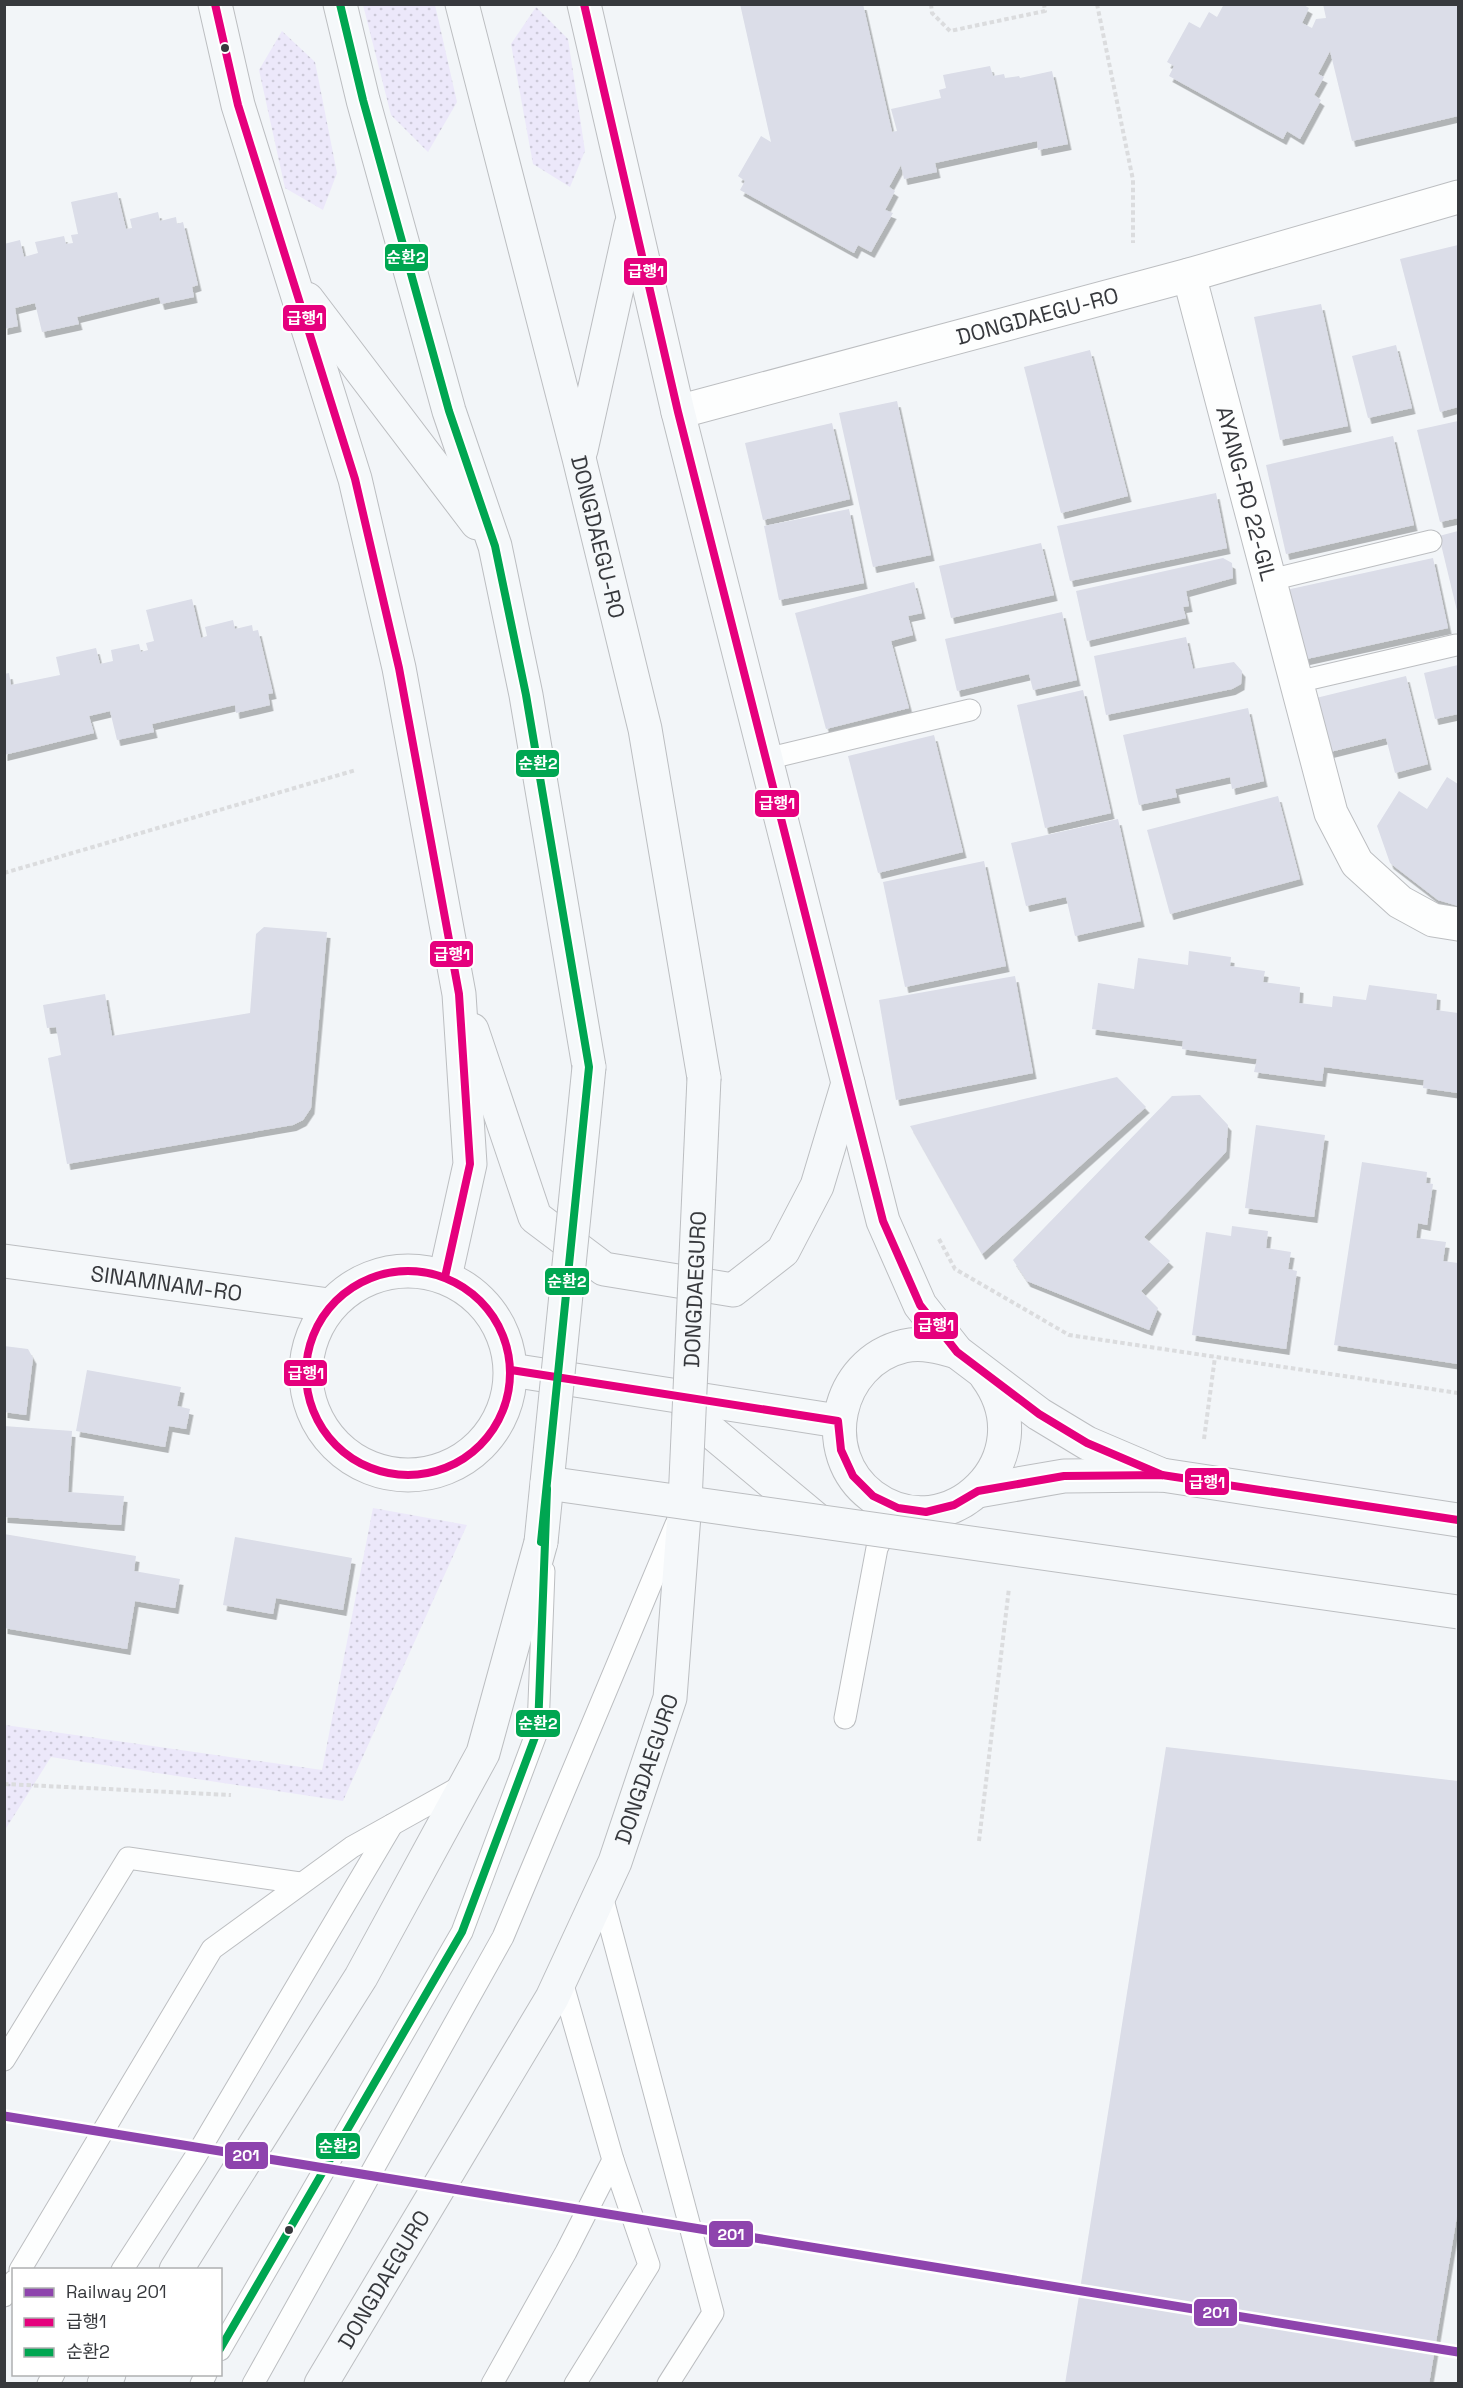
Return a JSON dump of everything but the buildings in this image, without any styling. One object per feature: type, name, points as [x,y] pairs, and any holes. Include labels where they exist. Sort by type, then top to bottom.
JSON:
[{"type":"main road","points":[[215,4],[238,105],[355,479],[399,668],[459,994],[471,1164],[445,1277]]},
{"type":"main road","points":[[177,2268],[361,1977],[483,1753],[538,1553],[589,1067],[526,695],[495,546],[448,411],[363,100],[340,4]]},
{"type":"main road","name":"DONGDAEGU-RO","points":[[462,4],[579,458],[645,729],[704,1078]]},
{"type":"main road","points":[[584,4],[678,412],[883,1221],[920,1305],[995,1389],[1005,1414],[1005,1441],[996,1468],[978,1491]]},
{"type":"main road","points":[[579,458],[633,215]]},
{"type":"main road","points":[[293,281],[495,546]]},
{"type":"main road","points":[[459,994],[499,1104],[535,1217],[604,1269],[733,1290],[783,1251],[817,1186],[848,1082]]},
{"type":"main road","name":"DONGDAEGURO","points":[[321,2384],[552,1998],[615,1862],[670,1698],[685,1502],[704,1078]]},
{"type":"main road","name":"SINAMNAM-RO","points":[[4,1261],[329,1305]]},
{"type":"main road","points":[[391,1270],[426,1271],[445,1277],[487,1306],[505,1336],[511,1370],[507,1403],[492,1433],[468,1457],[438,1471],[405,1476],[372,1469],[343,1454],[321,1429],[307,1398],[304,1365],[312,1333],[329,1305],[357,1282],[391,1270]]},
{"type":"main road","points":[[1162,1474],[1087,1443],[1039,1414],[968,1360],[932,1345],[904,1346],[879,1356],[858,1373],[845,1395],[838,1421],[841,1450],[853,1476],[885,1502],[926,1512],[954,1505],[978,1491],[1064,1476],[1162,1474],[1458,1520]]},
{"type":"main road","points":[[511,1370],[838,1421]]},
{"type":"main road","points":[[689,1413],[817,1520]]},
{"type":"main road","points":[[547,1483],[1458,1612]]},
{"type":"street","points":[[1189,275],[1458,197]]},
{"type":"street","name":"DONGDAEGU-RO","points":[[678,412],[1189,275]]},
{"type":"street","name":"AYANG-RO 22-GIL","points":[[1189,275],[1331,813],[1357,863],[1400,902],[1433,920],[1458,924]]},
{"type":"lane","points":[[1269,580],[1431,541]]},
{"type":"lane","points":[[1297,682],[1456,645]]},
{"type":"lane","points":[[766,759],[970,710]]},
{"type":"lane","points":[[222,2347],[466,1921],[538,1729],[547,1483]]},
{"type":"lane","points":[[253,2384],[503,1937],[685,1502]]},
{"type":"lane","points":[[845,1718],[885,1502]]},
{"type":"lane","points":[[21,2268],[212,1949],[352,1847],[465,1784]]},
{"type":"lane","points":[[123,2268],[196,2156],[392,1825]]},
{"type":"lane","points":[[4,2060],[128,1858],[300,1883]]},
{"type":"lane","points":[[602,1892],[713,2313],[669,2384]]},
{"type":"lane","points":[[561,1978],[613,2160],[649,2265],[575,2384]]},
{"type":"lane","points":[[492,2384],[566,2252],[613,2160]]},
{"type":"path","points":[[931,4],[932,13],[950,31],[1045,10],[1044,4]]},
{"type":"path","points":[[1097,4],[1133,180],[1133,243]]},
{"type":"path","points":[[4,873],[356,770]]},
{"type":"path","points":[[934,1228],[955,1269],[1069,1335],[1458,1393]]},
{"type":"path","points":[[979,1841],[1010,1584]]},
{"type":"path","points":[[4,1784],[231,1794]]},
{"type":"shaded area","points":[[363,5],[435,5],[457,102],[428,152],[391,115]]},
{"type":"shaded area","points":[[536,7],[568,39],[585,151],[570,187],[533,164],[511,44]]},
{"type":"shaded area","points":[[282,31],[315,62],[337,173],[323,210],[285,188],[259,70]]},
{"type":"shaded area","points":[[373,1508],[467,1525],[343,1801],[51,1757],[5,1830],[5,1725],[322,1770]]},
{"type":"rail line","name":"201","points":[[4,2116],[1458,2352]]},
{"type":"transit line","name":"급행1","points":[[215,4],[238,105],[355,479],[399,668],[459,994],[470,1164],[445,1277]]},
{"type":"transit line","name":"순환2","points":[[340,4],[363,100],[449,411],[495,546],[526,695],[589,1067],[541,1542]]},
{"type":"transit line","name":"급행1","points":[[584,4],[678,412],[883,1221],[920,1305],[957,1352],[1039,1414],[1087,1443],[1162,1475]]},
{"type":"transit line","name":"급행1","points":[[398,1271],[418,1271],[447,1278],[473,1294],[487,1308],[503,1334],[510,1373],[503,1412],[487,1438],[473,1452],[438,1471],[418,1475],[398,1475],[369,1468],[343,1452],[329,1438],[310,1403],[306,1383],[306,1363],[313,1334],[329,1308],[343,1294],[378,1275],[398,1271]]},
{"type":"transit line","name":"급행1","points":[[511,1370],[838,1421],[841,1450],[853,1476],[873,1496],[898,1508],[926,1512],[954,1505],[978,1491],[1064,1476],[1162,1475],[1458,1520]]},
{"type":"transit line","name":"순환2","points":[[222,2346],[462,1932],[538,1729],[547,1489]]}]
